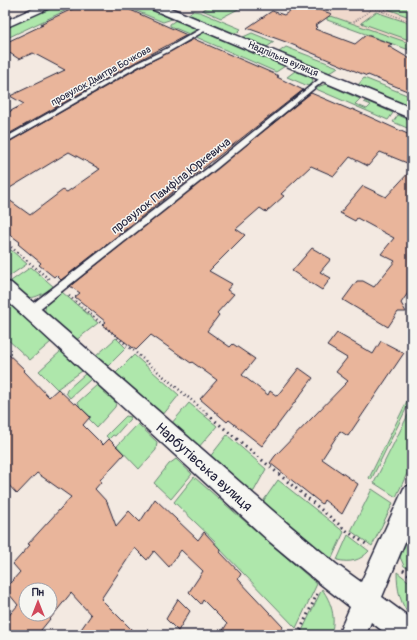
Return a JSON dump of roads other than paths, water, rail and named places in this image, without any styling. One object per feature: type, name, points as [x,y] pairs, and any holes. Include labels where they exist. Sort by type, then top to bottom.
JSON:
[{"type":"main road","name":"Надпільна вулиця","points":[[153,5],[412,114]]},
{"type":"street","points":[[5,25],[48,5]]},
{"type":"street","name":"Нарбутівська вулиця","points":[[5,288],[279,533],[366,602],[411,635]]},
{"type":"street","points":[[352,635],[412,496]]},
{"type":"lane","name":"провулок Дмитра Бочкова","points":[[5,141],[137,65],[178,45],[206,28]]},
{"type":"lane","name":"провулок Памфіла Юркевича","points":[[30,311],[205,174],[325,77]]}]
